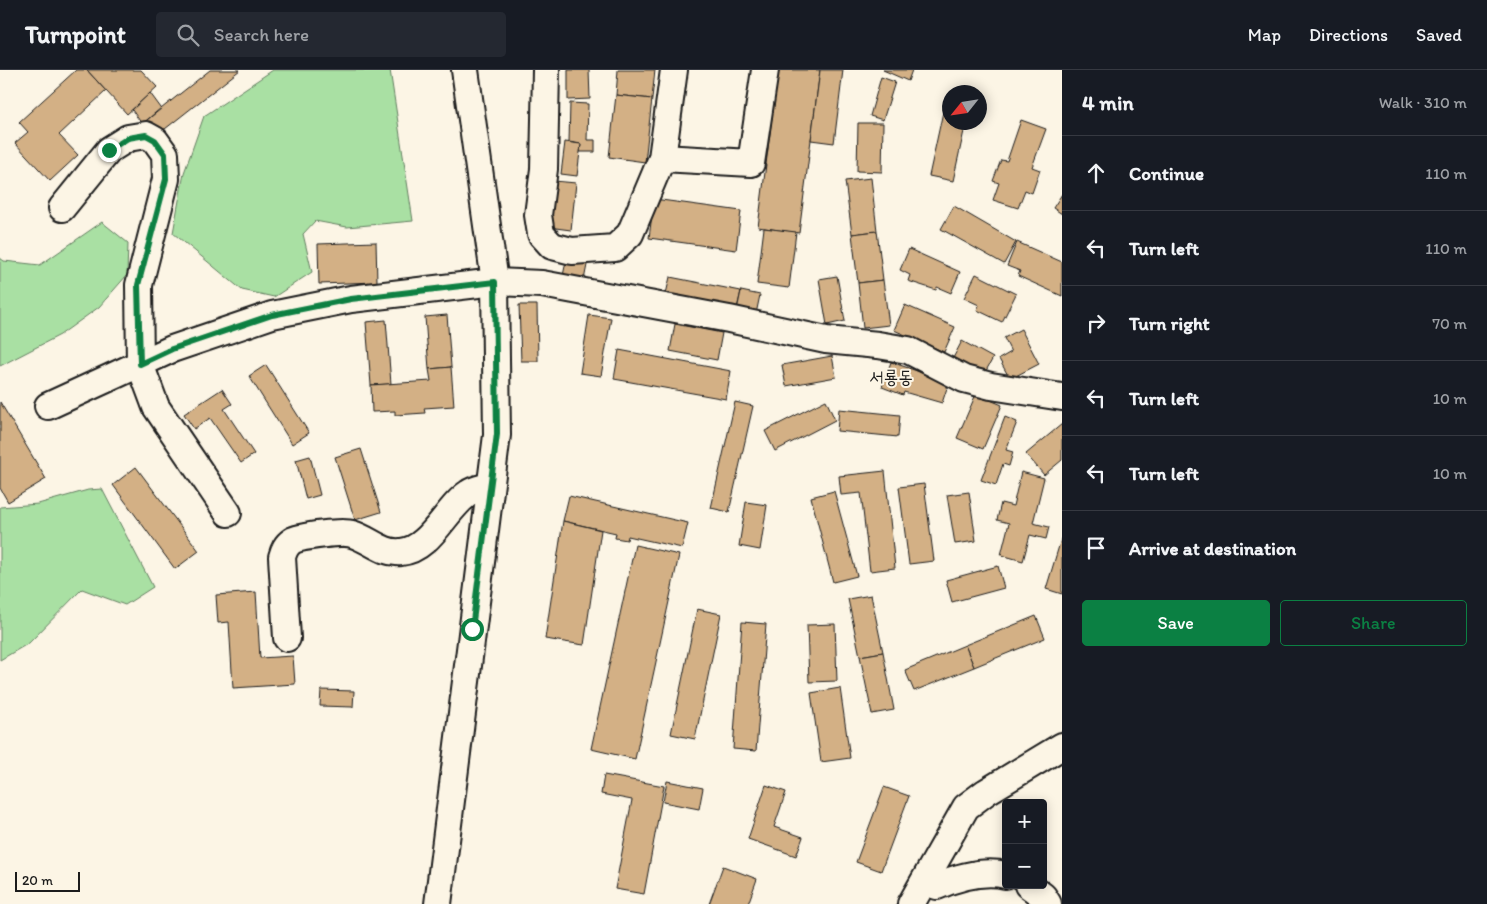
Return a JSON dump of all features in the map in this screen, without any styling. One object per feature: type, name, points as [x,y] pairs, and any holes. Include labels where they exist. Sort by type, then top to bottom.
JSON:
[{"type":"street","points":[[438,904],[497,434],[495,282],[465,70]]},
{"type":"street","points":[[546,70],[544,168],[538,215],[541,234],[552,246],[572,251],[615,248],[630,234],[662,158],[674,70]]},
{"type":"street","points":[[662,158],[751,162],[765,70]]},
{"type":"street","points":[[62,208],[109,150],[128,138],[146,135],[155,140],[165,154],[166,179],[138,285],[140,364],[156,407],[228,513]]},
{"type":"street","points":[[48,406],[172,349],[272,315],[351,299],[495,282],[542,284],[729,319],[826,340],[908,350],[964,379],[992,386],[1062,397]]},
{"type":"street","points":[[287,638],[282,557],[285,548],[291,542],[302,537],[351,533],[389,552],[404,552],[420,545],[457,502],[470,491],[490,486]]},
{"type":"street","points":[[936,891],[966,807],[986,792],[1062,746]]},
{"type":"street","points":[[911,904],[936,891],[953,879],[993,872],[1002,875]]},
{"type":"street","points":[[1033,889],[1043,896],[1048,904]]},
{"type":"green space","points":[[273,70],[390,70],[413,221],[347,227],[315,221],[303,234],[312,272],[274,297],[242,290],[173,233],[184,173],[204,116]]},
{"type":"green space","points":[[102,222],[128,243],[127,275],[99,307],[60,335],[0,366],[0,258],[4,261],[40,265]]},
{"type":"green space","points":[[102,489],[153,587],[125,605],[82,589],[29,643],[0,660],[0,507],[38,504],[88,490]]},
{"type":"building","points":[[76,70],[87,70],[106,91],[59,135],[78,155],[50,181],[15,143],[28,132],[19,122]]},
{"type":"building","points":[[87,70],[141,70],[157,87],[127,114]]},
{"type":"building","points":[[210,70],[240,70],[165,129],[142,124]]},
{"type":"building","points":[[568,70],[589,70],[590,99],[568,100]]},
{"type":"building","points":[[618,70],[655,70],[652,99],[616,95]]},
{"type":"building","points":[[778,70],[820,70],[799,233],[758,227]]},
{"type":"building","points":[[820,70],[843,70],[834,143],[811,140]]},
{"type":"building","points":[[883,70],[912,70],[908,81]]},
{"type":"building","points":[[881,77],[895,82],[883,120],[870,116]]},
{"type":"building","points":[[150,93],[161,108],[142,124],[132,110]]},
{"type":"building","points":[[616,95],[652,99],[645,162],[609,157]]},
{"type":"building","points":[[570,103],[588,104],[587,140],[595,140],[595,152],[580,152],[581,144],[569,142]]},
{"type":"building","points":[[942,116],[942,130],[964,130],[953,181],[929,176]]},
{"type":"building","points":[[1021,120],[1046,129],[1032,167],[1040,170],[1032,193],[1025,190],[1018,208],[993,200],[999,183],[993,181],[1001,160],[1007,161]]},
{"type":"building","points":[[858,123],[883,123],[882,172],[857,171]]},
{"type":"building","points":[[565,142],[581,144],[577,176],[561,174]]},
{"type":"building","points":[[871,178],[877,231],[852,234],[845,181]]},
{"type":"building","points":[[554,181],[576,183],[571,230],[548,227]]},
{"type":"building","points":[[1062,194],[1062,214],[1053,208]]},
{"type":"building","points":[[654,199],[741,211],[736,250],[649,238]]},
{"type":"building","points":[[954,206],[1016,242],[1004,264],[941,229]]},
{"type":"building","points":[[764,228],[796,232],[789,288],[757,284]]},
{"type":"building","points":[[877,231],[883,280],[858,283],[852,234]]},
{"type":"building","points":[[376,242],[377,282],[319,284],[318,244]]},
{"type":"building","points":[[1017,242],[1062,262],[1062,296],[1018,276],[1020,271],[1007,266]]},
{"type":"building","points":[[909,249],[960,272],[951,293],[937,287],[936,290],[908,281],[910,275],[900,270]]},
{"type":"building","points":[[567,256],[588,260],[584,280],[563,276]]},
{"type":"building","points":[[976,274],[1016,294],[1002,322],[977,310],[979,305],[964,298]]},
{"type":"building","points":[[837,276],[845,321],[827,325],[819,279]]},
{"type":"building","points":[[670,277],[741,291],[736,313],[665,298]]},
{"type":"building","points":[[883,280],[889,325],[863,328],[858,283]]},
{"type":"building","points":[[741,291],[760,295],[756,314],[737,310]]},
{"type":"building","points":[[519,305],[537,305],[538,361],[521,361]]},
{"type":"building","points":[[905,305],[955,327],[944,352],[894,330]]},
{"type":"building","points":[[447,315],[451,367],[429,369],[425,317]]},
{"type":"building","points":[[589,315],[611,318],[601,376],[580,373]]},
{"type":"building","points":[[386,320],[391,384],[371,385],[366,322]]},
{"type":"building","points":[[675,324],[722,333],[717,360],[670,351]]},
{"type":"building","points":[[1021,329],[1039,364],[1010,379],[999,359],[1011,352],[1004,338]]},
{"type":"building","points":[[962,341],[993,358],[982,378],[951,362]]},
{"type":"building","points":[[619,350],[731,371],[726,399],[614,379]]},
{"type":"building","points":[[832,356],[836,377],[786,386],[782,365]]},
{"type":"building","points":[[891,362],[949,382],[942,403],[904,392],[903,395],[882,387]]},
{"type":"building","points":[[266,365],[309,433],[292,444],[249,376]]},
{"type":"building","points":[[451,367],[454,406],[424,408],[425,413],[395,415],[395,411],[372,412],[371,385],[431,381],[429,369]]},
{"type":"building","points":[[222,389],[232,404],[224,409],[254,454],[241,463],[210,418],[194,429],[184,414]]},
{"type":"building","points":[[976,394],[1002,405],[983,449],[957,438]]},
{"type":"building","points":[[826,400],[835,420],[775,451],[765,431]]},
{"type":"building","points":[[0,402],[46,479],[8,502],[0,488]]},
{"type":"building","points":[[735,402],[753,406],[729,512],[711,508]]},
{"type":"building","points":[[839,409],[900,415],[898,437],[837,431]]},
{"type":"building","points":[[1005,417],[1017,422],[1006,450],[1013,452],[1009,466],[1003,464],[996,485],[981,480]]},
{"type":"building","points":[[1062,424],[1062,460],[1044,475],[1026,454]]},
{"type":"building","points":[[361,449],[381,512],[355,520],[335,457]]},
{"type":"building","points":[[310,456],[320,495],[306,499],[296,460]]},
{"type":"building","points":[[136,467],[199,551],[175,569],[113,485]]},
{"type":"building","points":[[885,471],[895,568],[870,571],[861,493],[841,495],[839,476]]},
{"type":"building","points":[[1021,472],[1044,478],[1033,523],[1049,527],[1046,539],[1030,535],[1023,561],[1001,555],[1009,523],[997,520],[1001,503],[1013,506]]},
{"type":"building","points":[[924,484],[934,561],[909,564],[899,487]]},
{"type":"building","points":[[834,491],[857,576],[833,582],[811,497]]},
{"type":"building","points":[[969,492],[976,541],[955,544],[947,495]]},
{"type":"building","points":[[569,496],[688,523],[682,548],[628,536],[627,540],[615,538],[616,533],[563,521]]},
{"type":"building","points":[[746,502],[767,505],[760,550],[739,546]]},
{"type":"building","points":[[563,521],[601,530],[584,645],[545,639]]},
{"type":"building","points":[[1062,536],[1062,594],[1046,589]]},
{"type":"building","points":[[635,545],[679,555],[635,759],[591,749]]},
{"type":"building","points":[[998,566],[1004,588],[952,602],[946,580]]},
{"type":"building","points":[[256,592],[260,658],[293,656],[295,684],[233,688],[229,622],[218,623],[216,595]]},
{"type":"building","points":[[871,595],[883,652],[860,656],[848,599]]},
{"type":"building","points":[[697,609],[721,614],[695,739],[671,734]]},
{"type":"building","points":[[1036,616],[1045,638],[974,667],[965,645]]},
{"type":"building","points":[[742,622],[766,624],[756,751],[733,749]]},
{"type":"building","points":[[835,624],[837,681],[809,682],[807,625]]},
{"type":"building","points":[[965,645],[974,667],[914,691],[905,670]]},
{"type":"building","points":[[883,652],[894,710],[872,714],[860,656]]},
{"type":"building","points":[[840,688],[850,758],[821,762],[811,693]]},
{"type":"building","points":[[321,690],[354,691],[353,707],[320,706]]},
{"type":"building","points":[[604,775],[664,786],[644,894],[615,889],[632,800],[601,794]]},
{"type":"building","points":[[667,781],[703,788],[699,809],[663,802]]},
{"type":"building","points":[[766,785],[786,792],[774,827],[803,837],[796,856],[748,839]]},
{"type":"building","points":[[884,787],[909,796],[881,871],[856,862]]},
{"type":"building","points":[[723,866],[757,879],[748,904],[709,904]]},
{"type":"district","name":"서룡동","points":[[891,377]]},
{"type":"route","points":[[109,150],[128,138],[146,135],[155,140],[165,154],[166,179],[138,285],[140,364],[172,349],[272,315],[351,299],[495,282],[497,434],[472,629]]}]
